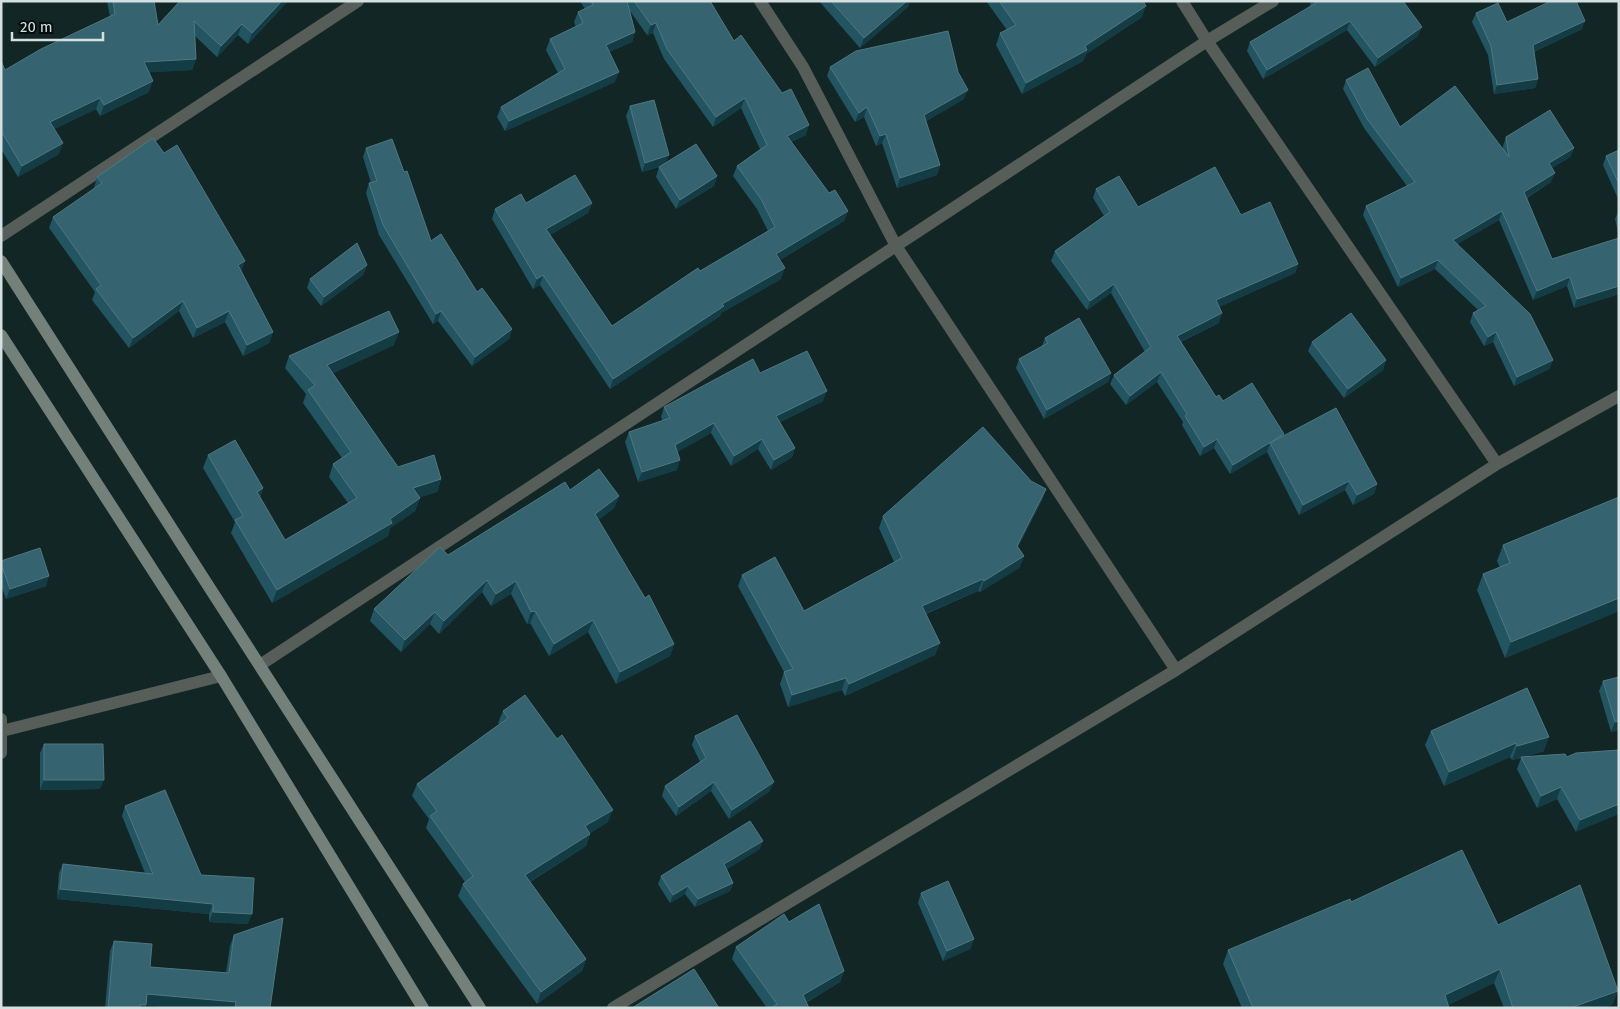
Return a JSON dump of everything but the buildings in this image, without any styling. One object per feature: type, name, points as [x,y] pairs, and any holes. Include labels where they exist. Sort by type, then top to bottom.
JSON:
[{"type":"main road","points":[[1,260],[34,315],[480,1008]]},
{"type":"main road","points":[[1,335],[221,676],[423,1008]]},
{"type":"street","points":[[1,236],[358,1]]},
{"type":"street","points":[[760,1],[803,67],[896,246],[1176,670]]},
{"type":"street","points":[[1182,1],[1207,41],[1498,464]]},
{"type":"street","points":[[260,665],[1207,41],[1273,1]]},
{"type":"street","points":[[613,1008],[1176,670],[1498,464],[1619,396]]},
{"type":"street","points":[[1,753],[2,725],[221,676]]}]
